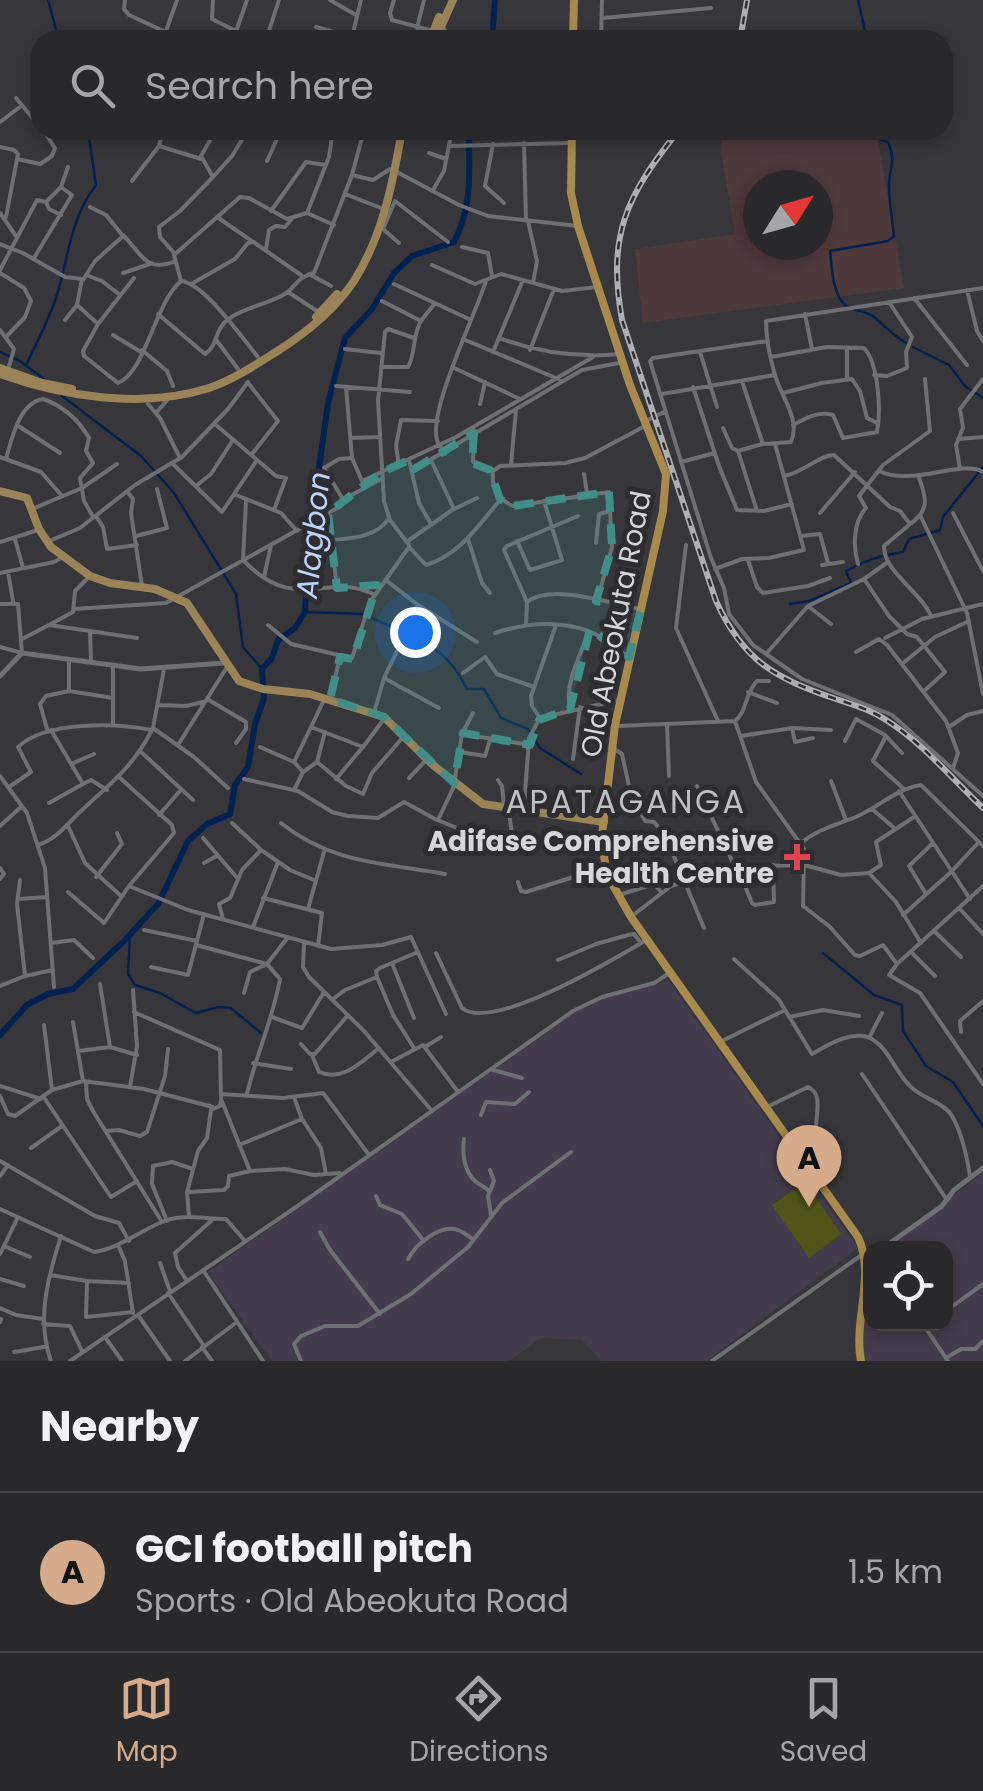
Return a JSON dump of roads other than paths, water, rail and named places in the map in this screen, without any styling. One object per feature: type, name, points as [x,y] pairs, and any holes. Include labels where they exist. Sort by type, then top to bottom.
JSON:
[{"type":"highway","points":[[573,30],[574,0]]},
{"type":"highway","name":"Old Abeokuta Road","points":[[571,140],[572,194],[578,226],[622,358],[663,463],[666,486],[620,700],[604,823],[604,867],[644,941],[672,972],[854,1230],[863,1250]]},
{"type":"highway","points":[[860,1361],[863,1288]]},
{"type":"main road","points":[[436,30],[451,0]]},
{"type":"main road","points":[[2,374],[50,388],[146,398],[173,390],[206,389],[240,371],[321,319],[355,280],[393,170],[398,140]]},
{"type":"main road","points":[[50,388],[175,391],[240,371],[321,312],[350,277],[392,199],[393,170]]},
{"type":"main road","points":[[0,491],[24,496],[47,542],[90,576],[110,583],[142,586],[178,598],[193,609],[239,682],[327,699],[385,718],[455,784],[483,804],[604,823]]},
{"type":"street","points":[[125,0],[124,9],[129,15],[164,30]]},
{"type":"street","points":[[166,30],[177,0]]},
{"type":"street","points":[[213,0],[212,19],[234,30]]},
{"type":"street","points":[[236,30],[247,0]]},
{"type":"street","points":[[270,30],[280,0]]},
{"type":"street","points":[[330,0],[355,12],[356,19]]},
{"type":"street","points":[[353,30],[362,0]]},
{"type":"street","points":[[394,0],[390,18],[421,30]]},
{"type":"street","points":[[417,28],[424,0]]},
{"type":"street","points":[[602,0],[602,30]]},
{"type":"street","points":[[660,12],[662,3]]},
{"type":"street","points":[[603,18],[711,8]]},
{"type":"street","points":[[440,21],[445,30]]},
{"type":"street","points":[[316,27],[325,30]]},
{"type":"street","points":[[16,98],[30,115]]},
{"type":"street","points":[[0,122],[22,106]]},
{"type":"street","points":[[17,159],[40,164],[52,156],[55,148],[50,140]]},
{"type":"street","points":[[132,181],[160,140]]},
{"type":"street","points":[[209,140],[201,159],[213,176]]},
{"type":"street","points":[[175,254],[160,238],[159,227],[180,211],[244,140]]},
{"type":"street","points":[[267,161],[277,140]]},
{"type":"street","points":[[307,213],[326,165],[331,140]]},
{"type":"street","points":[[218,217],[301,275],[310,274],[318,268],[361,140]]},
{"type":"street","points":[[433,190],[443,174],[450,140]]},
{"type":"street","points":[[524,143],[527,221],[537,260],[533,283]]},
{"type":"street","points":[[449,146],[571,143]]},
{"type":"street","points":[[493,144],[485,186],[504,203]]},
{"type":"street","points":[[159,146],[201,159]]},
{"type":"street","points":[[0,147],[16,151],[17,159],[6,217]]},
{"type":"street","points":[[429,153],[446,159]]},
{"type":"street","points":[[270,211],[306,162],[326,165]]},
{"type":"street","points":[[46,202],[61,186],[68,167]]},
{"type":"street","points":[[352,175],[374,180],[393,170],[488,216],[578,226]]},
{"type":"street","points":[[34,258],[72,194],[61,186]]},
{"type":"street","points":[[345,194],[381,208]]},
{"type":"street","points":[[181,281],[175,254],[242,197],[293,218]]},
{"type":"street","points":[[399,243],[384,228],[392,199],[448,242]]},
{"type":"street","points":[[6,337],[25,318],[31,301],[24,288],[0,272],[36,200],[46,202]]},
{"type":"street","points":[[46,202],[61,215]]},
{"type":"street","points":[[90,207],[106,215],[156,268],[174,262]]},
{"type":"street","points":[[0,213],[16,236]]},
{"type":"street","points":[[266,250],[270,230],[307,213],[334,226]]},
{"type":"street","points":[[65,320],[77,305],[84,278],[94,261],[122,240],[123,234]]},
{"type":"street","points":[[193,284],[235,259],[248,243],[254,242]]},
{"type":"street","points":[[0,244],[34,258],[64,278],[102,281],[120,295]]},
{"type":"street","points":[[462,247],[488,253],[492,276]]},
{"type":"street","points":[[123,274],[150,264]]},
{"type":"street","points":[[432,265],[475,284],[501,274],[554,289],[598,287]]},
{"type":"street","points":[[310,274],[330,286]]},
{"type":"street","points":[[158,314],[203,354],[210,352],[227,320],[288,292],[301,275]]},
{"type":"street","points":[[134,278],[98,324],[83,354],[116,383],[124,382],[132,373],[158,314],[181,281]]},
{"type":"street","points":[[493,352],[523,280]]},
{"type":"street","points":[[181,281],[193,284],[258,357]]},
{"type":"street","points":[[445,454],[438,443],[438,421],[452,367],[486,281]]},
{"type":"street","points":[[394,284],[471,320]]},
{"type":"street","points":[[723,428],[732,448],[738,450],[792,442],[791,410],[775,375],[766,321],[983,288]]},
{"type":"street","points":[[530,350],[554,289]]},
{"type":"street","points":[[967,290],[983,341]]},
{"type":"street","points":[[288,292],[321,312]]},
{"type":"street","points":[[914,298],[967,365]]},
{"type":"street","points":[[382,302],[421,321]]},
{"type":"street","points":[[874,375],[887,376],[906,369],[912,335],[889,302]]},
{"type":"street","points":[[381,368],[408,368],[421,321],[436,303]]},
{"type":"street","points":[[77,305],[98,324]]},
{"type":"street","points":[[805,314],[812,350]]},
{"type":"street","points":[[414,338],[388,329],[380,352],[381,477],[389,518],[429,565],[468,540],[500,500]]},
{"type":"street","points":[[0,330],[14,349],[2,374]]},
{"type":"street","points":[[113,335],[168,373],[173,390],[156,413]]},
{"type":"street","points":[[498,338],[530,350],[622,358]]},
{"type":"street","points":[[463,340],[563,381]]},
{"type":"street","points":[[768,341],[652,358],[650,364],[734,624],[765,656],[802,680],[863,703],[908,726],[983,796]]},
{"type":"street","points":[[217,342],[278,420],[252,454]]},
{"type":"street","points":[[847,348],[847,379]]},
{"type":"street","points":[[345,349],[380,352]]},
{"type":"street","points":[[771,357],[812,350],[867,350],[874,375],[878,431],[843,438],[829,414],[814,415],[793,425]]},
{"type":"street","points":[[700,352],[718,407]]},
{"type":"street","points":[[413,470],[445,454],[457,440],[520,398],[593,356]]},
{"type":"street","points":[[74,609],[158,605],[178,598],[328,514],[438,443],[474,433],[587,368],[622,358]]},
{"type":"street","points":[[452,367],[520,398],[525,404]]},
{"type":"street","points":[[660,394],[775,375]]},
{"type":"street","points":[[782,393],[847,379],[856,383],[868,420],[878,424]]},
{"type":"street","points":[[858,564],[857,520],[866,508],[858,496],[878,470],[908,444],[929,433],[925,379]]},
{"type":"street","points":[[960,469],[956,445],[963,428],[960,409],[983,379]]},
{"type":"street","points":[[742,381],[763,444]]},
{"type":"street","points":[[47,542],[78,529],[180,458],[248,382]]},
{"type":"street","points":[[480,404],[485,382]]},
{"type":"street","points":[[336,386],[410,392]]},
{"type":"street","points":[[346,387],[352,458],[361,482],[374,475],[381,477]]},
{"type":"street","points":[[693,387],[737,510],[757,511],[792,504]]},
{"type":"street","points":[[62,497],[41,472],[3,458],[17,424],[39,398],[73,416],[89,438],[86,451],[94,463],[80,476],[84,501],[103,526],[107,548],[136,545]]},
{"type":"street","points":[[148,404],[180,458]]},
{"type":"street","points":[[511,465],[516,410]]},
{"type":"street","points":[[492,475],[497,467],[566,463],[585,458],[664,412]]},
{"type":"street","points":[[399,466],[396,446],[402,420],[438,421]]},
{"type":"street","points":[[17,424],[60,453]]},
{"type":"street","points":[[214,424],[276,476],[286,478],[274,510]]},
{"type":"street","points":[[474,433],[473,462],[490,470],[500,500],[513,506],[609,492],[612,547],[597,601]]},
{"type":"street","points":[[350,438],[380,437]]},
{"type":"street","points":[[958,439],[983,437]]},
{"type":"street","points":[[196,486],[211,474],[233,440]]},
{"type":"street","points":[[715,569],[742,559],[804,551],[775,444]]},
{"type":"street","points":[[738,450],[757,511]]},
{"type":"street","points":[[680,462],[714,453]]},
{"type":"street","points":[[784,476],[801,473],[830,454],[869,484],[910,524]]},
{"type":"street","points":[[344,501],[324,468],[338,459],[352,458]]},
{"type":"street","points":[[172,463],[222,512],[257,460]]},
{"type":"street","points":[[409,460],[419,503],[431,524]]},
{"type":"street","points":[[431,460],[454,509]]},
{"type":"street","points":[[32,509],[82,488],[117,464]]},
{"type":"street","points":[[878,470],[892,477],[978,468],[983,472]]},
{"type":"street","points":[[820,513],[855,472]]},
{"type":"street","points":[[584,474],[588,493]]},
{"type":"street","points":[[918,474],[926,496],[920,517],[884,546],[883,552],[931,616]]},
{"type":"street","points":[[136,536],[167,528],[157,490]]},
{"type":"street","points":[[128,491],[133,499],[131,513],[142,586]]},
{"type":"street","points":[[236,495],[274,510],[297,531]]},
{"type":"street","points":[[268,625],[283,637],[340,657],[354,656],[365,612],[412,537],[477,498]]},
{"type":"street","points":[[243,560],[246,500]]},
{"type":"street","points":[[518,541],[530,570],[560,562],[562,557],[544,501]]},
{"type":"street","points":[[596,543],[599,514],[610,512]]},
{"type":"street","points":[[953,513],[983,571]]},
{"type":"street","points":[[328,514],[337,588]]},
{"type":"street","points":[[526,625],[527,602],[504,552],[507,546],[578,516]]},
{"type":"street","points":[[920,517],[966,609],[983,694]]},
{"type":"street","points":[[332,540],[368,534],[385,525],[389,518]]},
{"type":"street","points":[[0,542],[40,530]]},
{"type":"street","points":[[801,536],[820,534],[825,564],[842,562]]},
{"type":"street","points":[[15,538],[23,568]]},
{"type":"street","points":[[468,540],[482,583],[490,593]]},
{"type":"street","points":[[686,544],[676,628],[718,721]]},
{"type":"street","points":[[264,577],[271,545]]},
{"type":"street","points":[[0,573],[63,557]]},
{"type":"street","points":[[243,560],[264,577],[290,590],[360,588],[374,596]]},
{"type":"street","points":[[748,560],[763,593],[808,586],[830,578]]},
{"type":"street","points":[[765,656],[808,606],[864,579],[888,562]]},
{"type":"street","points":[[0,676],[22,653],[20,610],[13,602],[8,572]]},
{"type":"street","points":[[22,638],[68,616],[74,609],[75,590],[90,576]]},
{"type":"street","points":[[864,579],[901,629],[917,637],[945,672],[924,691]]},
{"type":"street","points":[[387,581],[478,642]]},
{"type":"street","points":[[527,602],[561,593],[641,609]]},
{"type":"street","points":[[0,604],[13,602]]},
{"type":"street","points":[[885,638],[931,616],[983,604]]},
{"type":"street","points":[[374,714],[384,678],[399,647],[400,627],[418,605]]},
{"type":"street","points":[[808,606],[831,624]]},
{"type":"street","points":[[902,664],[945,630],[969,621]]},
{"type":"street","points":[[49,625],[137,638]]},
{"type":"street","points":[[495,633],[526,625],[556,625],[590,632],[629,657]]},
{"type":"street","points":[[540,718],[530,701],[556,625]]},
{"type":"street","points":[[90,631],[90,662]]},
{"type":"street","points":[[570,709],[567,697],[571,679],[590,632]]},
{"type":"street","points":[[856,652],[882,639],[950,727],[958,753],[952,769]]},
{"type":"street","points":[[0,647],[112,665],[225,665]]},
{"type":"street","points":[[294,762],[327,699],[340,657]]},
{"type":"street","points":[[463,673],[485,658],[497,674],[534,687]]},
{"type":"street","points":[[69,660],[69,692]]},
{"type":"street","points":[[112,665],[113,726]]},
{"type":"street","points":[[178,745],[225,665]]},
{"type":"street","points":[[38,845],[68,826],[107,790],[140,751],[152,729],[164,668]]},
{"type":"street","points":[[384,678],[439,708]]},
{"type":"street","points":[[616,725],[735,722],[743,714],[748,692],[757,681],[769,680]]},
{"type":"street","points":[[83,784],[49,731],[41,701],[46,696],[69,692],[114,698]]},
{"type":"street","points":[[748,692],[776,702]]},
{"type":"street","points":[[524,809],[530,735],[540,718],[620,700]]},
{"type":"street","points":[[158,705],[186,706],[206,701],[246,722],[246,729],[236,743]]},
{"type":"street","points":[[845,741],[863,703]]},
{"type":"street","points":[[573,758],[580,707]]},
{"type":"street","points":[[950,727],[967,715],[983,711]]},
{"type":"street","points":[[438,820],[455,784],[462,734],[473,713]]},
{"type":"street","points":[[336,779],[385,718]]},
{"type":"street","points":[[856,719],[886,736],[902,753]]},
{"type":"street","points":[[735,722],[756,782],[801,843],[803,906],[829,926],[854,955],[860,956],[884,944],[897,964]]},
{"type":"street","points":[[9,787],[31,772],[18,746],[49,731],[84,724],[97,728],[152,729],[178,745],[228,788]]},
{"type":"street","points":[[668,724],[669,776]]},
{"type":"street","points":[[311,727],[363,747]]},
{"type":"street","points":[[741,736],[792,728],[831,730]]},
{"type":"street","points":[[792,728],[795,742],[813,738]]},
{"type":"street","points":[[294,790],[303,772],[317,762],[325,732]]},
{"type":"street","points":[[462,734],[530,745]]},
{"type":"street","points":[[317,762],[336,779],[363,794],[372,773],[404,736]]},
{"type":"street","points":[[886,736],[873,761],[902,790],[914,817],[970,899]]},
{"type":"street","points":[[460,752],[484,756],[490,740]]},
{"type":"street","points":[[260,747],[294,762],[303,772]]},
{"type":"street","points":[[613,748],[622,754],[630,791],[639,810],[647,823],[654,822],[665,835],[704,928]]},
{"type":"street","points":[[140,751],[193,800]]},
{"type":"street","points":[[71,764],[94,754]]},
{"type":"street","points":[[409,778],[427,759]]},
{"type":"street","points":[[0,776],[22,806],[38,845],[48,896],[54,987]]},
{"type":"street","points":[[68,892],[104,922],[174,834],[172,825],[119,777]]},
{"type":"street","points":[[244,779],[294,790],[337,814],[378,818],[404,802],[511,850],[514,847],[498,780]]},
{"type":"street","points":[[50,803],[91,780],[107,790]]},
{"type":"street","points":[[831,781],[846,820]]},
{"type":"street","points":[[696,786],[756,905],[774,902],[773,865]]},
{"type":"street","points":[[801,843],[822,828],[872,809],[902,790],[925,786],[981,844],[903,915]]},
{"type":"street","points":[[160,815],[180,790]]},
{"type":"street","points":[[0,825],[22,806]]},
{"type":"street","points":[[872,809],[893,827]]},
{"type":"street","points":[[631,917],[685,882],[736,867],[804,864],[841,875],[869,873],[881,865],[876,842],[914,817]]},
{"type":"street","points":[[232,823],[278,862],[314,880]]},
{"type":"street","points":[[281,823],[324,850],[348,859],[446,874]]},
{"type":"street","points":[[68,826],[84,863],[122,897]]},
{"type":"street","points":[[96,877],[122,844],[117,833]]},
{"type":"street","points":[[203,838],[238,879]]},
{"type":"street","points":[[926,894],[908,866],[932,843]]},
{"type":"street","points":[[223,920],[219,904],[230,898],[248,862],[261,850]]},
{"type":"street","points":[[308,910],[324,850]]},
{"type":"street","points":[[204,863],[216,856]]},
{"type":"street","points":[[253,927],[278,862]]},
{"type":"street","points":[[518,882],[524,892],[604,867]]},
{"type":"street","points":[[0,868],[4,874],[0,879]]},
{"type":"street","points":[[869,873],[884,886],[921,943]]},
{"type":"street","points":[[20,880],[25,976]]},
{"type":"street","points":[[618,896],[654,884],[662,894]]},
{"type":"street","points":[[129,886],[204,914],[318,946],[344,950],[409,937],[446,1014]]},
{"type":"street","points":[[983,887],[897,964],[889,976],[920,992],[983,1084]]},
{"type":"street","points":[[18,899],[48,896]]},
{"type":"street","points":[[263,898],[324,915],[318,946]]},
{"type":"street","points":[[959,908],[983,934]]},
{"type":"street","points":[[151,968],[188,975],[204,914]]},
{"type":"street","points":[[144,930],[267,964],[280,978],[247,1094]]},
{"type":"street","points":[[934,931],[962,957]]},
{"type":"street","points":[[436,953],[466,1012],[493,1014],[544,994],[644,941],[634,934],[628,935],[558,960]]},
{"type":"street","points":[[244,993],[250,972],[267,964],[288,937]]},
{"type":"street","points":[[51,943],[71,939],[93,958]]},
{"type":"street","points":[[304,942],[304,967],[432,1111]]},
{"type":"street","points":[[414,1048],[393,1014],[377,970],[418,952]]},
{"type":"street","points":[[912,952],[934,976]]},
{"type":"street","points":[[734,959],[772,993],[812,1054],[834,1040],[869,1038],[883,1048],[894,1069],[917,1094],[951,1114],[970,1178]]},
{"type":"street","points":[[392,964],[414,1018]]},
{"type":"street","points":[[0,986],[53,970]]},
{"type":"street","points":[[70,1361],[588,1003],[654,983],[672,972]]},
{"type":"street","points":[[332,999],[378,977]]},
{"type":"street","points":[[100,984],[110,1046]]},
{"type":"street","points":[[130,1087],[136,1054],[133,990]]},
{"type":"street","points":[[272,1017],[302,1028],[324,992]]},
{"type":"street","points":[[962,1032],[960,1022],[983,1001]]},
{"type":"street","points":[[720,1041],[785,1010]]},
{"type":"street","points":[[789,1017],[822,1010],[859,1016]]},
{"type":"street","points":[[0,1096],[8,1114],[13,1116],[52,1090],[84,1081],[220,1106],[218,1047],[134,1012]]},
{"type":"street","points":[[869,1038],[882,1013]]},
{"type":"street","points":[[312,1055],[348,1015]]},
{"type":"street","points":[[73,1022],[87,1099],[164,1221]]},
{"type":"street","points":[[44,1025],[52,1090]]},
{"type":"street","points":[[391,1062],[441,1037]]},
{"type":"street","points":[[301,1044],[312,1055],[319,1072],[331,1076],[345,1073],[379,1048]]},
{"type":"street","points":[[78,1051],[110,1046],[136,1054]]},
{"type":"street","points":[[425,1047],[458,1093]]},
{"type":"street","points":[[106,1131],[144,1135],[159,1093],[168,1049]]},
{"type":"street","points":[[253,1064],[290,1069]]},
{"type":"street","points":[[491,1070],[522,1078]]},
{"type":"street","points":[[862,1074],[947,1200]]},
{"type":"street","points":[[0,1086],[42,1098],[111,1197],[136,1180]]},
{"type":"street","points":[[767,1107],[808,1087],[814,1089],[815,1131],[796,1148]]},
{"type":"street","points":[[481,1114],[486,1102],[514,1104],[529,1092]]},
{"type":"street","points":[[221,1097],[323,1093],[369,1155]]},
{"type":"street","points":[[221,1097],[250,1171]]},
{"type":"street","points":[[294,1097],[321,1148],[326,1174]]},
{"type":"street","points":[[189,1216],[187,1192],[198,1152],[207,1138],[213,1107]]},
{"type":"street","points":[[239,1145],[302,1118]]},
{"type":"street","points":[[31,1148],[62,1126]]},
{"type":"street","points":[[464,1140],[463,1157],[474,1180],[484,1184],[489,1192],[491,1215]]},
{"type":"street","points":[[300,1361],[294,1344],[301,1336],[325,1326],[358,1326],[380,1314],[450,1264],[491,1215],[571,1152]]},
{"type":"street","points":[[0,1161],[96,1216],[122,1226],[129,1241]]},
{"type":"street","points":[[164,1221],[152,1184],[153,1166],[172,1162],[194,1169]]},
{"type":"street","points":[[0,1176],[8,1166]]},
{"type":"street","points":[[894,1241],[983,1168]]},
{"type":"street","points":[[187,1192],[222,1191],[228,1186],[229,1176],[250,1171],[285,1169],[343,1174]]},
{"type":"street","points":[[489,1192],[494,1181],[490,1170]]},
{"type":"street","points":[[376,1196],[380,1205],[402,1214],[424,1240]]},
{"type":"street","points":[[0,1209],[94,1252],[129,1241],[164,1221],[189,1216],[211,1221],[226,1219],[244,1241]]},
{"type":"street","points":[[0,1254],[18,1217]]},
{"type":"street","points":[[187,1281],[175,1253],[211,1221]]},
{"type":"street","points":[[408,1259],[415,1246],[424,1240],[456,1229],[473,1239]]},
{"type":"street","points":[[320,1232],[380,1314]]},
{"type":"street","points":[[51,1361],[43,1322],[61,1236]]},
{"type":"street","points":[[118,1245],[135,1315],[170,1361]]},
{"type":"street","points":[[4,1246],[30,1257]]},
{"type":"street","points":[[712,1361],[863,1259]]},
{"type":"street","points":[[160,1264],[169,1292],[212,1361]]},
{"type":"street","points":[[203,1270],[263,1361]]},
{"type":"street","points":[[50,1274],[129,1283]]},
{"type":"street","points":[[0,1279],[24,1286]]},
{"type":"street","points":[[87,1281],[86,1318],[135,1315]]},
{"type":"street","points":[[953,1305],[983,1284]]},
{"type":"street","points":[[0,1308],[70,1326],[82,1352]]},
{"type":"street","points":[[185,1361],[237,1322]]},
{"type":"street","points":[[929,1331],[947,1360],[961,1348],[975,1348],[983,1341]]},
{"type":"street","points":[[105,1336],[122,1361]]},
{"type":"street","points":[[14,1352],[46,1346]]},
{"type":"waterway","points":[[48,0],[56,30]]},
{"type":"waterway","name":"Alagbon","points":[[493,30],[495,0]]},
{"type":"waterway","points":[[858,0],[865,30]]},
{"type":"waterway","points":[[26,365],[56,298],[80,212],[96,185],[89,140]]},
{"type":"waterway","points":[[882,140],[888,142],[892,155],[889,190],[894,236],[888,241],[830,251],[833,280],[845,305],[871,315],[906,343]]},
{"type":"waterway","name":"Alagbon","points":[[0,1035],[27,1005],[48,994],[73,989],[124,941],[158,904],[188,841],[207,824],[230,814],[235,785],[248,767],[264,698],[262,669],[272,658],[278,640],[295,628],[305,612],[308,548],[328,403],[345,338],[372,309],[394,273],[412,256],[454,242],[466,208],[469,146]]},
{"type":"waterway","points":[[913,347],[949,365],[965,386],[983,398]]},
{"type":"waterway","points":[[0,352],[45,380]]},
{"type":"waterway","points":[[62,396],[141,456],[174,493],[236,594],[243,647],[262,669]]},
{"type":"waterway","points":[[790,604],[809,601],[851,583],[846,571],[874,558],[903,552],[909,539],[940,530],[943,517],[983,467]]},
{"type":"waterway","points":[[305,612],[364,614]]},
{"type":"waterway","points":[[367,616],[397,629]]},
{"type":"waterway","points":[[401,631],[440,653],[467,689],[484,689],[501,718],[528,729],[540,748],[581,774]]},
{"type":"waterway","points":[[130,934],[128,974],[135,985],[160,993],[196,1013],[231,1008],[261,1033]]},
{"type":"waterway","points":[[823,953],[874,995],[902,1005],[903,1031],[926,1066],[953,1082],[983,1126]]},
{"type":"railway","points":[[742,30],[747,0]]},
{"type":"railway","points":[[672,140],[646,176],[625,218],[619,240],[618,290],[622,320],[716,601],[738,639],[764,665],[795,683],[862,708],[900,729],[983,808]]},
{"type":"place","name":"Adifase Comprehensive Health Centre","points":[[797,857]]},
{"type":"place","name":"GCI football pitch","points":[[809,1207]]},
{"type":"district","name":"APATAGANGA","points":[[626,801]]}]
